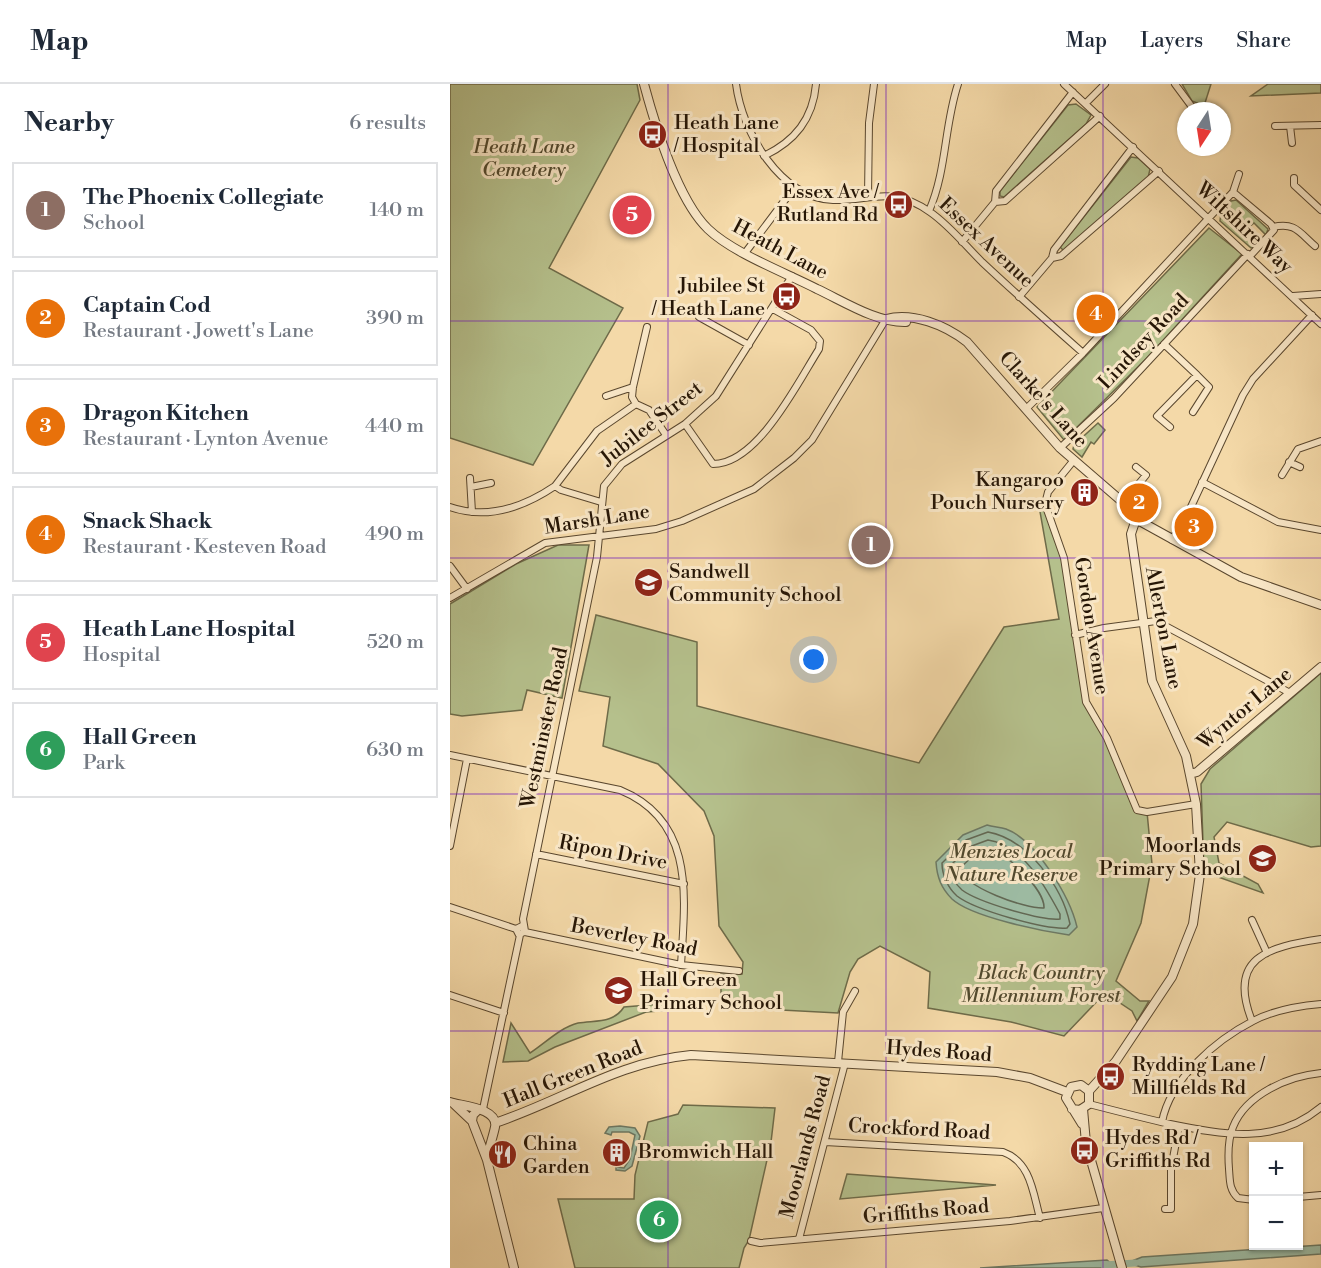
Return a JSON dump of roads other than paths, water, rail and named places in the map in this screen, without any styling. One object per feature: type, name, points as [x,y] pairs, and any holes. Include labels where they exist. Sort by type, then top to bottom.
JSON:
[{"type":"street","name":"Heath Lane","points":[[644,84],[671,164],[690,207],[709,230],[745,253],[885,319]]},
{"type":"street","name":"Essex Avenue","points":[[736,84],[738,96],[764,156],[777,173],[794,188],[804,194],[834,200],[880,195],[914,202],[929,211],[1019,297],[1083,353]]},
{"type":"street","points":[[764,156],[788,141],[807,121],[816,84]]},
{"type":"street","points":[[868,196],[869,123],[874,84]]},
{"type":"street","points":[[929,211],[941,180],[952,100],[958,84]]},
{"type":"street","name":"Wiltshire Way","points":[[1064,84],[1321,324]]},
{"type":"street","points":[[1086,103],[1105,84]]},
{"type":"street","points":[[1175,84],[1188,102]]},
{"type":"street","points":[[962,243],[995,202],[996,191],[1073,92]]},
{"type":"street","points":[[995,202],[1005,201],[1100,116]]},
{"type":"street","points":[[1275,126],[1321,125]]},
{"type":"street","points":[[1290,126],[1292,143]]},
{"type":"street","points":[[1019,297],[1052,258],[1054,250],[1133,147]]},
{"type":"street","points":[[1052,258],[1061,256],[1159,171]]},
{"type":"street","points":[[1026,409],[1083,353],[1233,192],[1239,174]]},
{"type":"street","points":[[1294,178],[1294,185],[1321,210]]},
{"type":"street","points":[[745,253],[794,188]]},
{"type":"street","points":[[1233,192],[1272,227],[1286,224],[1292,226],[1315,246]]},
{"type":"street","name":"Lindsey Road","points":[[1060,448],[1097,415],[1271,234],[1272,227]]},
{"type":"street","name":"Jubilee Street","points":[[600,537],[604,486],[614,471],[685,424],[716,396],[792,276]]},
{"type":"street","points":[[1292,296],[1321,294]]},
{"type":"street","points":[[685,424],[713,464],[720,464],[734,457],[754,443],[770,427],[819,349],[820,341],[811,330],[773,309]]},
{"type":"street","points":[[1172,540],[1243,394],[1312,315]]},
{"type":"street","points":[[699,317],[749,345]]},
{"type":"street","name":"Clarke's Lane","points":[[885,319],[895,323],[931,323],[950,331],[976,350],[1060,448],[1125,503],[1136,519]]},
{"type":"street","name":"Marsh Lane","points":[[450,598],[540,545],[563,539],[600,537],[656,529],[682,521],[739,496],[766,481],[812,440],[885,319]]},
{"type":"street","points":[[647,327],[632,397],[636,404],[649,410],[666,435]]},
{"type":"street","points":[[1164,344],[1209,387],[1193,412]]},
{"type":"street","points":[[1170,427],[1156,416],[1197,375]]},
{"type":"street","points":[[606,396],[633,387]]},
{"type":"street","points":[[450,507],[472,512],[514,508],[533,501],[555,486],[597,431],[636,404]]},
{"type":"street","points":[[1282,475],[1298,448],[1321,441]]},
{"type":"street","name":"Gordon Avenue","points":[[1074,460],[1048,492],[1045,504],[1064,558],[1086,702],[1107,738],[1137,810],[1148,813],[1196,804]]},
{"type":"street","points":[[1288,462],[1300,467]]},
{"type":"street","points":[[1125,503],[1146,475],[1136,467]]},
{"type":"street","points":[[470,478],[472,512]]},
{"type":"street","points":[[1202,482],[1266,517],[1321,530]]},
{"type":"street","points":[[471,487],[490,483]]},
{"type":"street","points":[[555,486],[561,490],[601,502]]},
{"type":"street","points":[[1136,519],[1241,577],[1318,603]]},
{"type":"street","name":"Allerton Lane","points":[[1089,1091],[1116,1061],[1172,977],[1186,944],[1196,907],[1200,874],[1196,804],[1186,756],[1152,681],[1131,534],[1136,519]]},
{"type":"street","name":"Westminster Road","points":[[481,1110],[504,1013],[600,537]]},
{"type":"street","points":[[450,566],[466,589]]},
{"type":"street","points":[[1075,635],[1156,621],[1290,693]]},
{"type":"street","name":"Wyntor Lane","points":[[1190,774],[1197,772],[1321,667]]},
{"type":"street","points":[[450,755],[620,790],[645,804],[670,832],[681,865],[684,884],[681,965]]},
{"type":"street","points":[[450,846],[467,759]]},
{"type":"street","name":"Ripon Drive","points":[[536,854],[684,884]]},
{"type":"street","name":"Beverley Road","points":[[450,907],[521,931],[681,965],[739,971]]},
{"type":"street","points":[[1252,920],[1267,953]]},
{"type":"street","points":[[1252,1021],[1244,1000],[1244,982],[1250,967],[1267,953],[1298,942],[1321,939]]},
{"type":"street","name":"Moorlands Road","points":[[799,1239],[825,1142],[841,1062],[843,1012],[855,991]]},
{"type":"street","points":[[450,995],[504,1013]]},
{"type":"street","points":[[1162,1122],[1173,1092],[1196,1064],[1252,1021],[1287,1009],[1321,1004]]},
{"type":"street","name":"Hall Green Road","points":[[494,1127],[634,1065],[657,1058],[691,1055],[806,1061]]},
{"type":"street","name":"Hydes Road","points":[[806,1061],[997,1072],[1030,1078],[1067,1092],[1076,1084],[1089,1091]]},
{"type":"street","points":[[1249,1200],[1241,1200],[1232,1191],[1230,1135],[1235,1122],[1247,1107],[1269,1090],[1295,1078],[1321,1073]]},
{"type":"street","points":[[1083,1126],[1089,1091]]},
{"type":"street","points":[[1067,1092],[1067,1101],[1083,1126],[1103,1208],[1122,1268]]},
{"type":"street","name":"Hall Green Road","points":[[451,1102],[481,1110]]},
{"type":"street","name":"Hall Green Road","points":[[451,1102],[472,1120]]},
{"type":"street","points":[[1072,1109],[1086,1106],[1230,1135],[1260,1135],[1278,1131],[1304,1120],[1321,1107]]},
{"type":"street","points":[[487,1160],[494,1127],[490,1114],[481,1110],[473,1115],[472,1120],[487,1160],[514,1268]]},
{"type":"street","points":[[1165,1209],[1171,1209],[1171,1169],[1179,1125]]},
{"type":"street","points":[[476,1130],[483,1134],[494,1127]]},
{"type":"street","name":"Crockford Road","points":[[825,1142],[1003,1152],[1015,1157],[1025,1168],[1040,1218]]},
{"type":"street","points":[[1303,1197],[1321,1195]]},
{"type":"street","name":"Griffiths Road","points":[[751,1241],[760,1243],[1040,1218],[1103,1208]]},
{"type":"water","points":[[987,825],[1006,829],[1017,835],[1040,857],[1059,886],[1073,915],[1077,927],[1069,935],[974,912],[961,906],[945,891],[936,862],[963,835]]},
{"type":"water","points":[[609,1127],[635,1128],[640,1136],[632,1166],[625,1171],[616,1170],[616,1167],[624,1168],[630,1159],[635,1135],[629,1132],[612,1132],[611,1135],[605,1133]]},
{"type":"water","points":[[1321,1245],[1321,1254],[1141,1267],[1127,1263],[1142,1257],[1249,1250],[1303,1250],[1303,1246]]},
{"type":"water","points":[[1107,1260],[1112,1264],[1108,1268],[980,1268]]},
{"type":"waterway","points":[[1104,1265],[1135,1263]]},
{"type":"place","name":"Heath Lane / Hospital","points":[[653,134]]},
{"type":"place","name":"Essex Ave / Rutland Rd","points":[[899,204]]},
{"type":"place","name":"Heath Lane Hospital","points":[[632,215]]},
{"type":"place","name":"Jubilee St / Heath Lane","points":[[786,297]]},
{"type":"place","name":"Snack Shack","points":[[1096,314]]},
{"type":"place","name":"Kangaroo Pouch Nursery","points":[[1085,492]]},
{"type":"place","name":"Captain Cod","points":[[1139,503]]},
{"type":"place","name":"Dragon Kitchen","points":[[1194,527]]},
{"type":"place","name":"The Phoenix Collegiate","points":[[871,545]]},
{"type":"place","name":"Sandwell Community School","points":[[648,583]]},
{"type":"place","name":"Moorlands Primary School","points":[[1262,858]]},
{"type":"place","name":"Hall Green Primary School","points":[[619,991]]},
{"type":"place","name":"Rydding Lane / Millfields Rd","points":[[1111,1076]]},
{"type":"place","name":"Hydes Rd / Griffiths Rd","points":[[1084,1150]]},
{"type":"place","name":"Bromwich Hall","points":[[617,1152]]},
{"type":"place","name":"China Garden","points":[[502,1155]]},
{"type":"place","name":"Hall Green","points":[[659,1220]]},
{"type":"park label","name":"Heath Lane Cemetery","points":[[524,158]]},
{"type":"park label","name":"Menzies Local Nature Reserve","points":[[1011,864]]},
{"type":"park label","name":"Black Country Millennium Forest","points":[[1041,984]]}]
